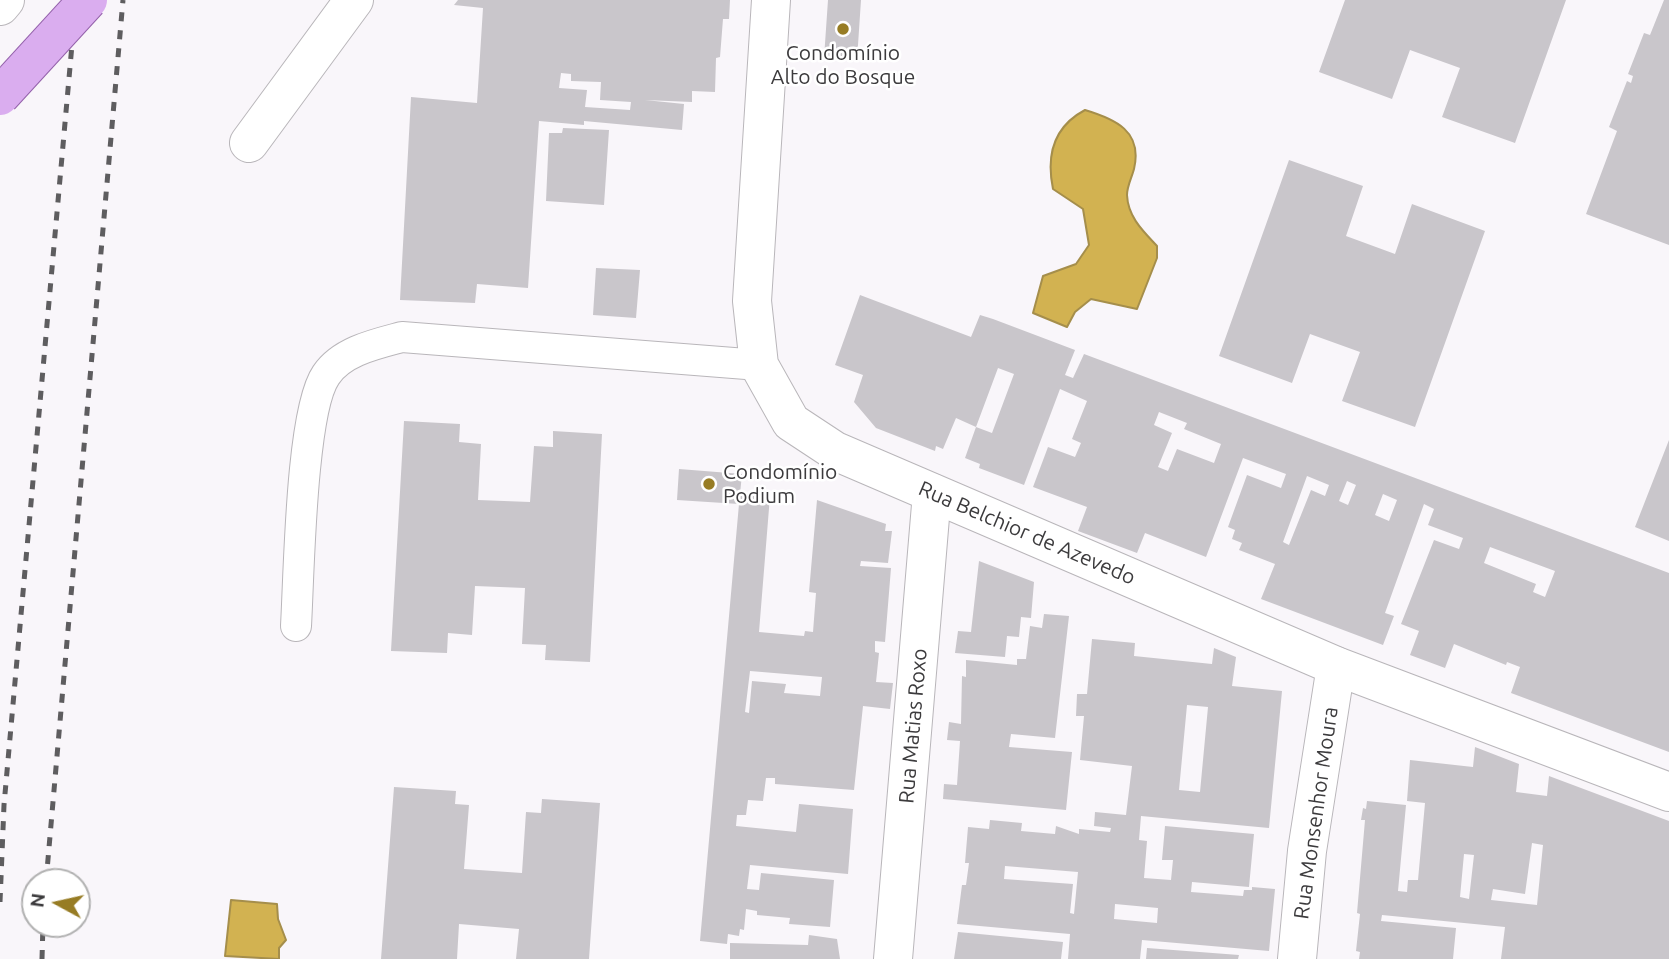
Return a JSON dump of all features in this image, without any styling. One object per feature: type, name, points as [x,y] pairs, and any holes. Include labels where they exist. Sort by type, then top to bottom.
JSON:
[{"type":"main road","points":[[0,96],[88,0]]},
{"type":"street","points":[[0,6],[5,0]]},
{"type":"street","points":[[249,143],[354,0]]},
{"type":"street","name":"Rua Belchior de Azevedo","points":[[771,0],[752,301],[759,365],[790,422],[835,450],[1336,666],[1669,792]]},
{"type":"street","name":"Rua Matias Roxo","points":[[893,959],[932,493]]},
{"type":"street","name":"Rua Monsenhor Moura","points":[[1297,959],[1307,851],[1336,666]]},
{"type":"lane","points":[[296,626],[311,415],[326,374],[359,349],[402,337],[759,365]]},
{"type":"shaded area","points":[[1085,110],[1116,123],[1130,136],[1136,156],[1127,192],[1128,203],[1137,223],[1157,246],[1157,258],[1137,309],[1091,299],[1075,312],[1067,327],[1033,313],[1043,276],[1076,264],[1089,245],[1083,209],[1053,189],[1051,177],[1054,143],[1066,125]]},
{"type":"shaded area","points":[[231,900],[277,904],[278,919],[286,940],[279,948],[279,959],[225,956]]},
{"type":"building","points":[[458,0],[730,0],[729,19],[723,19],[720,57],[716,58],[715,92],[692,91],[692,102],[645,100],[684,104],[682,130],[584,121],[584,125],[539,121],[528,288],[477,284],[475,303],[400,300],[411,97],[477,103],[483,8],[454,5]],"holes":[[[561,73],[571,74],[571,81],[601,82],[600,100],[631,102],[630,110],[585,107],[587,90],[559,88]]]},
{"type":"building","name":"Condomínio Alto do Bosque","points":[[828,0],[861,0],[857,60],[824,58]]},
{"type":"building","points":[[1345,0],[1566,0],[1515,143],[1442,117],[1460,68],[1410,50],[1392,99],[1319,72]]},
{"type":"building","points":[[1664,0],[1669,0],[1669,245],[1586,214],[1617,131],[1609,127],[1627,81],[1631,83],[1633,76],[1628,74],[1644,33],[1650,35]]},
{"type":"building","points":[[563,128],[609,130],[604,205],[546,201],[549,133],[562,133]]},
{"type":"building","points":[[1289,160],[1363,186],[1346,236],[1395,254],[1412,204],[1485,231],[1415,427],[1342,401],[1360,352],[1310,334],[1292,383],[1219,356]]},
{"type":"building","points":[[596,268],[640,270],[636,318],[593,315]]},
{"type":"building","points":[[860,295],[971,337],[980,315],[1075,350],[1065,375],[1073,378],[1084,354],[1669,573],[1669,752],[1511,693],[1520,667],[1507,662],[1506,665],[1454,644],[1445,668],[1410,655],[1419,631],[1401,624],[1434,540],[1459,549],[1463,538],[1428,525],[1434,509],[1424,504],[1385,613],[1394,616],[1383,645],[1261,599],[1275,564],[1239,550],[1242,543],[1232,539],[1235,530],[1228,527],[1247,475],[1281,488],[1286,474],[1243,458],[1206,557],[1145,533],[1137,553],[1078,531],[1087,507],[1033,487],[1048,447],[1075,457],[1081,443],[1072,439],[1087,401],[1060,389],[1024,485],[979,468],[980,464],[965,458],[976,427],[956,418],[943,449],[936,446],[935,451],[876,428],[854,402],[863,375],[835,365]],"holes":[[[998,368],[1014,374],[992,433],[976,427]],[[1159,412],[1187,423],[1184,429],[1221,444],[1214,463],[1177,449],[1168,471],[1158,467],[1172,433],[1154,425]],[[1307,476],[1329,485],[1325,496],[1311,490],[1289,545],[1283,542]],[[1347,481],[1356,485],[1348,505],[1339,501]],[[1383,494],[1397,500],[1389,521],[1375,515]],[[1490,547],[1555,571],[1545,597],[1533,592],[1536,584],[1484,563]]]},
{"type":"building","points":[[404,421],[460,424],[459,442],[481,444],[478,500],[530,502],[534,446],[553,447],[553,431],[602,434],[590,662],[545,660],[546,645],[522,644],[525,588],[475,586],[472,635],[448,633],[447,653],[391,651]]},
{"type":"building","points":[[1669,440],[1669,541],[1635,527]]},
{"type":"building","points":[[679,469],[742,474],[740,494],[770,496],[759,632],[804,636],[805,631],[813,632],[816,593],[809,592],[817,500],[886,524],[885,531],[892,531],[888,563],[861,561],[860,566],[891,568],[885,642],[875,641],[875,652],[879,653],[876,682],[893,683],[890,709],[863,706],[854,790],[775,784],[775,778],[766,778],[763,801],[748,800],[746,815],[737,815],[736,826],[796,832],[799,804],[853,809],[848,874],[750,865],[747,889],[759,890],[761,873],[834,880],[830,927],[789,924],[790,918],[757,915],[757,911],[746,909],[744,930],[740,929],[739,936],[728,934],[727,944],[700,941],[739,504],[677,500]],"holes":[[[750,671],[822,677],[820,696],[784,693],[786,684],[752,681],[749,713],[745,712]]]},
{"type":"building","points":[[979,561],[1034,582],[1031,618],[1021,617],[1019,637],[1007,636],[1005,657],[955,653],[958,631],[971,632]]},
{"type":"building","points":[[1044,614],[1069,616],[1055,738],[1011,734],[1009,747],[1072,752],[1066,810],[943,799],[944,784],[957,785],[960,741],[947,740],[949,722],[961,724],[962,676],[966,677],[966,660],[1017,665],[1017,659],[1026,659],[1030,626],[1042,628]]},
{"type":"building","points":[[1092,639],[1135,643],[1134,656],[1212,664],[1214,648],[1236,657],[1232,686],[1282,691],[1269,828],[1141,816],[1139,840],[1147,841],[1144,878],[1171,880],[1173,860],[1162,860],[1165,826],[1254,834],[1249,887],[1192,882],[1191,892],[1243,896],[1244,890],[1252,890],[1252,887],[1275,889],[1269,951],[1142,940],[1140,959],[1068,959],[1070,934],[957,924],[962,885],[966,885],[969,863],[965,863],[968,827],[989,829],[990,820],[1022,823],[1021,831],[1055,834],[1056,826],[1079,834],[1079,829],[1110,832],[1111,828],[1094,826],[1095,812],[1126,815],[1132,766],[1080,760],[1084,716],[1076,716],[1077,694],[1087,694]],"holes":[[[1187,705],[1208,707],[1200,792],[1179,790]],[[1005,866],[1078,872],[1074,914],[1070,913],[1073,884],[1004,879]],[[1115,904],[1158,908],[1157,923],[1114,919]]]},
{"type":"building","points":[[1475,747],[1519,764],[1516,792],[1547,796],[1549,776],[1669,821],[1669,959],[1501,959],[1505,927],[1382,915],[1381,921],[1456,928],[1453,959],[1359,959],[1360,952],[1356,951],[1360,914],[1357,913],[1365,820],[1361,820],[1367,801],[1406,805],[1398,891],[1407,892],[1408,880],[1418,880],[1425,803],[1407,801],[1410,760],[1473,767]],"holes":[[[1532,843],[1543,845],[1537,905],[1491,900],[1493,889],[1525,894]],[[1464,854],[1474,855],[1469,899],[1460,897]]]},
{"type":"building","points":[[394,787],[456,791],[455,804],[469,805],[464,869],[522,873],[526,812],[541,813],[542,799],[600,803],[589,959],[516,959],[519,929],[459,924],[457,959],[381,959]]},
{"type":"building","points":[[958,932],[1063,942],[1061,959],[954,959]]},
{"type":"building","points":[[809,935],[837,939],[840,959],[730,959],[730,943],[808,945]]},
{"type":"building","points":[[1147,948],[1239,955],[1238,959],[1146,959]]},
{"type":"railway","points":[[0,902],[4,805],[76,0]]},
{"type":"railway","points":[[47,868],[123,0]]},
{"type":"railway","points":[[42,959],[43,938]]},
{"type":"place","name":"Condomínio Alto do Bosque","points":[[843,29]]},
{"type":"place","name":"Condomínio Podium","points":[[709,484]]}]
